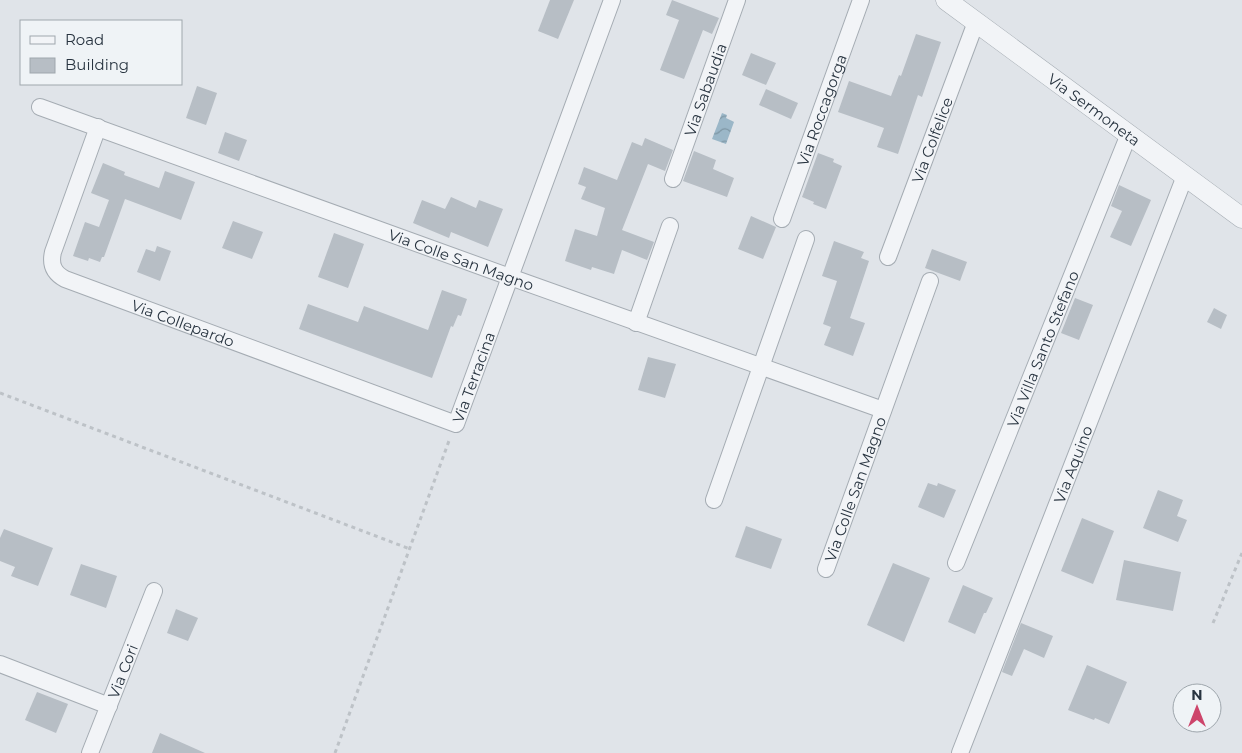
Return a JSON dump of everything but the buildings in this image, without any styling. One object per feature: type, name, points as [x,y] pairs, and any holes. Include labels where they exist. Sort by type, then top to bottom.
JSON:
[{"type":"street","name":"Via Terracina","points":[[456,424],[612,0]]},
{"type":"street","name":"Via Sabaudia","points":[[673,179],[737,0]]},
{"type":"street","name":"Via Roccagorga","points":[[782,219],[861,0]]},
{"type":"street","name":"Via Sermoneta","points":[[946,0],[1242,218]]},
{"type":"street","name":"Via Colfelice","points":[[888,257],[976,22]]},
{"type":"street","name":"Via Colle San Magno","points":[[40,107],[636,323],[883,410]]},
{"type":"street","name":"Via Collepardo","points":[[98,127],[53,252],[52,263],[56,273],[65,279],[456,424]]},
{"type":"street","name":"Via Villa Santo Stefano","points":[[956,563],[1128,134]]},
{"type":"street","name":"Via Aquino","points":[[960,753],[1185,176]]},
{"type":"street","points":[[636,323],[670,226]]},
{"type":"street","points":[[714,500],[806,239]]},
{"type":"street","name":"Via Colle San Magno","points":[[826,568],[930,281]]},
{"type":"street","name":"Via Cori","points":[[90,753],[154,591]]},
{"type":"street","points":[[0,664],[109,706]]},
{"type":"path","points":[[0,393],[410,549]]},
{"type":"path","name":"Via Terracina","points":[[335,753],[456,424]]},
{"type":"path","points":[[1212,622],[1242,554]]},
{"type":"water","points":[[722,113],[727,115],[726,118],[734,122],[726,144],[712,139]]}]
